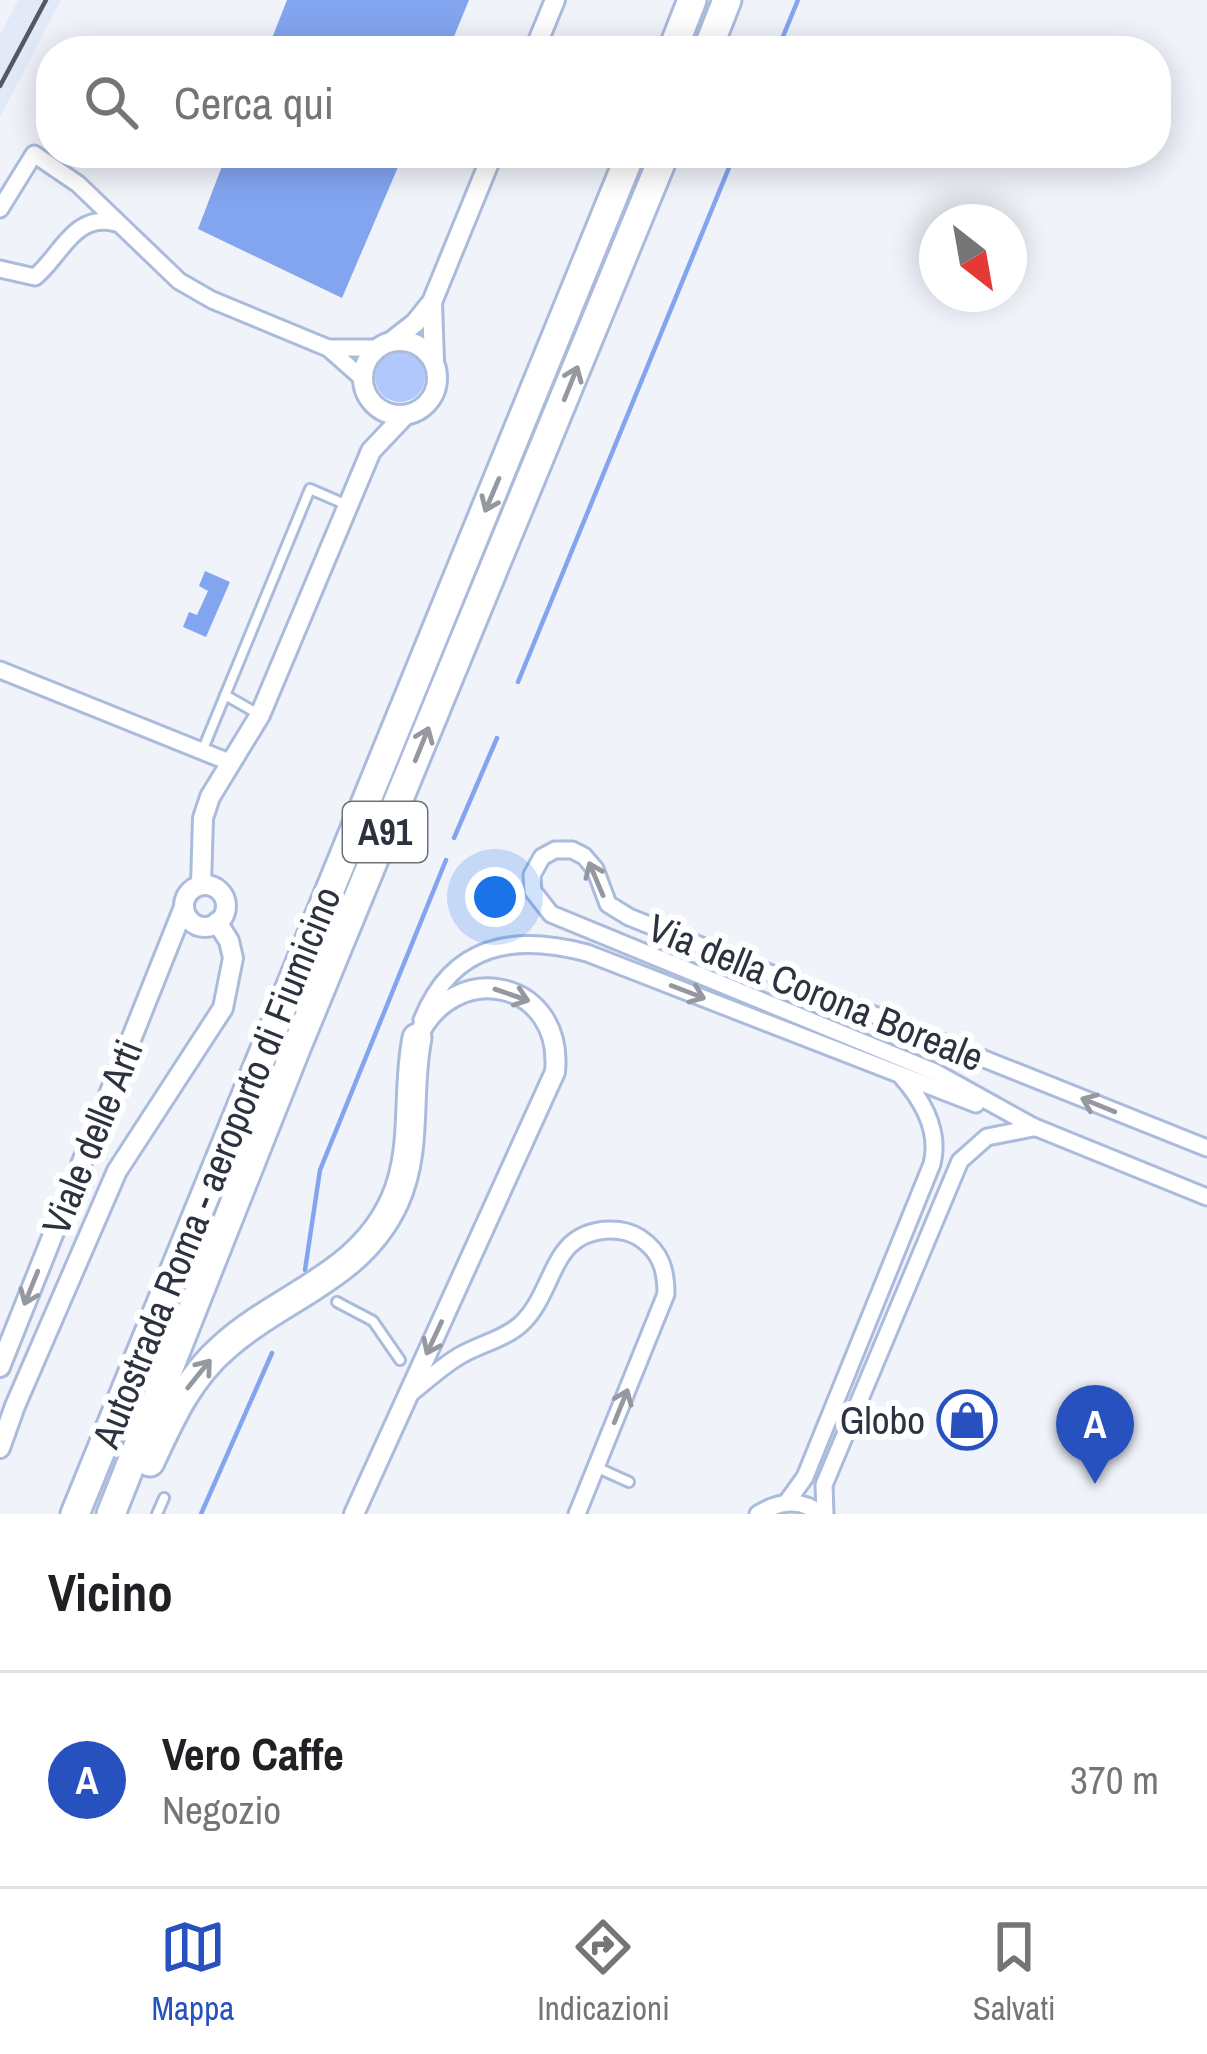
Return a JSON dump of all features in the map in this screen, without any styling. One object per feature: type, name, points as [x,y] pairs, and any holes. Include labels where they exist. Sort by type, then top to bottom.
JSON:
[{"type":"highway","points":[[678,36],[692,0]]},
{"type":"highway","points":[[712,36],[728,0]]},
{"type":"highway","name":"Autostrada Roma - aeroporto di Fiumicino","points":[[75,1514],[625,168]]},
{"type":"highway","name":"Autostrada Roma - aeroporto di Fiumicino","points":[[111,1514],[295,1051],[659,168]]},
{"type":"highway","points":[[124,1514],[179,1401],[209,1360],[246,1329],[343,1268],[388,1214],[407,1163],[417,1038]]},
{"type":"street","points":[[540,36],[555,0]]},
{"type":"street","points":[[0,209],[36,155]]},
{"type":"street","points":[[55,168],[78,184],[178,280],[212,301],[328,348],[362,378],[371,402],[370,452]]},
{"type":"street","points":[[362,378],[367,360],[415,323],[432,302],[487,168]]},
{"type":"street","points":[[0,269],[35,277],[85,212],[78,184]]},
{"type":"street","points":[[71,234],[103,220],[116,223]]},
{"type":"street","points":[[184,907],[188,919],[199,926],[217,922],[225,911],[224,898],[214,887],[201,885],[203,818],[214,787],[260,715],[370,452],[405,415],[431,399],[438,380],[432,302]]},
{"type":"street","points":[[328,348],[415,344],[434,361]]},
{"type":"street","points":[[371,402],[384,412],[405,415]]},
{"type":"street","points":[[0,670],[230,762]]},
{"type":"street","name":"Via della Corona Boreale","points":[[1036,1128],[934,1072],[551,914],[533,891],[534,868],[556,850],[578,852],[595,869],[606,901],[629,917],[1207,1148]]},
{"type":"street","name":"Viale delle Arti","points":[[0,1367],[186,895],[201,885]]},
{"type":"street","points":[[0,1448],[117,1172],[223,1008],[233,958],[230,941],[217,922]]},
{"type":"street","name":"Via della Corona Boreale","points":[[417,1038],[435,993],[470,959],[514,943],[545,943],[587,952],[1207,1197]]},
{"type":"street","points":[[354,1514],[552,1084],[556,1060],[553,1037],[538,1009],[500,989],[455,996],[428,1018],[417,1038]]},
{"type":"street","points":[[787,1502],[806,1477],[932,1164],[932,1128],[900,1074]]},
{"type":"street","points":[[758,1514],[787,1502],[823,1514],[824,1485],[960,1161],[987,1137],[1036,1128]]},
{"type":"street","points":[[406,1397],[458,1356],[518,1328],[538,1305],[569,1246],[592,1233],[615,1229],[636,1235],[657,1252],[666,1274],[666,1294],[577,1514]]},
{"type":"lane","points":[[202,751],[310,489],[348,505]]},
{"type":"lane","points":[[225,694],[260,715]]},
{"type":"lane","points":[[338,1302],[373,1321],[400,1360]]},
{"type":"lane","points":[[596,1467],[629,1482]]},
{"type":"lane","points":[[158,1514],[164,1498]]},
{"type":"shaded area","points":[[18,0],[61,0],[42,36],[36,36],[36,48],[0,117],[0,35]]},
{"type":"shaded area","points":[[287,0],[469,0],[454,36],[273,36]]},
{"type":"shaded area","points":[[221,168],[398,168],[342,298],[198,229]]},
{"type":"shaded area","points":[[400,352],[418,359],[425,377],[418,395],[400,402],[382,395],[375,377],[382,359]]},
{"type":"shaded area","points":[[205,571],[230,582],[206,637],[183,627],[189,612],[197,615],[208,591],[199,586]]},
{"type":"waterway","points":[[783,36],[798,0]]},
{"type":"waterway","points":[[518,682],[729,168]]},
{"type":"waterway","points":[[454,838],[497,738]]},
{"type":"waterway","points":[[305,1270],[320,1170],[446,860]]},
{"type":"waterway","points":[[201,1514],[272,1353]]},
{"type":"railway","points":[[0,86],[46,0]]},
{"type":"place","name":"Globo","points":[[967,1420]]},
{"type":"place","name":"Vero Caffe","points":[[1095,1484]]}]
